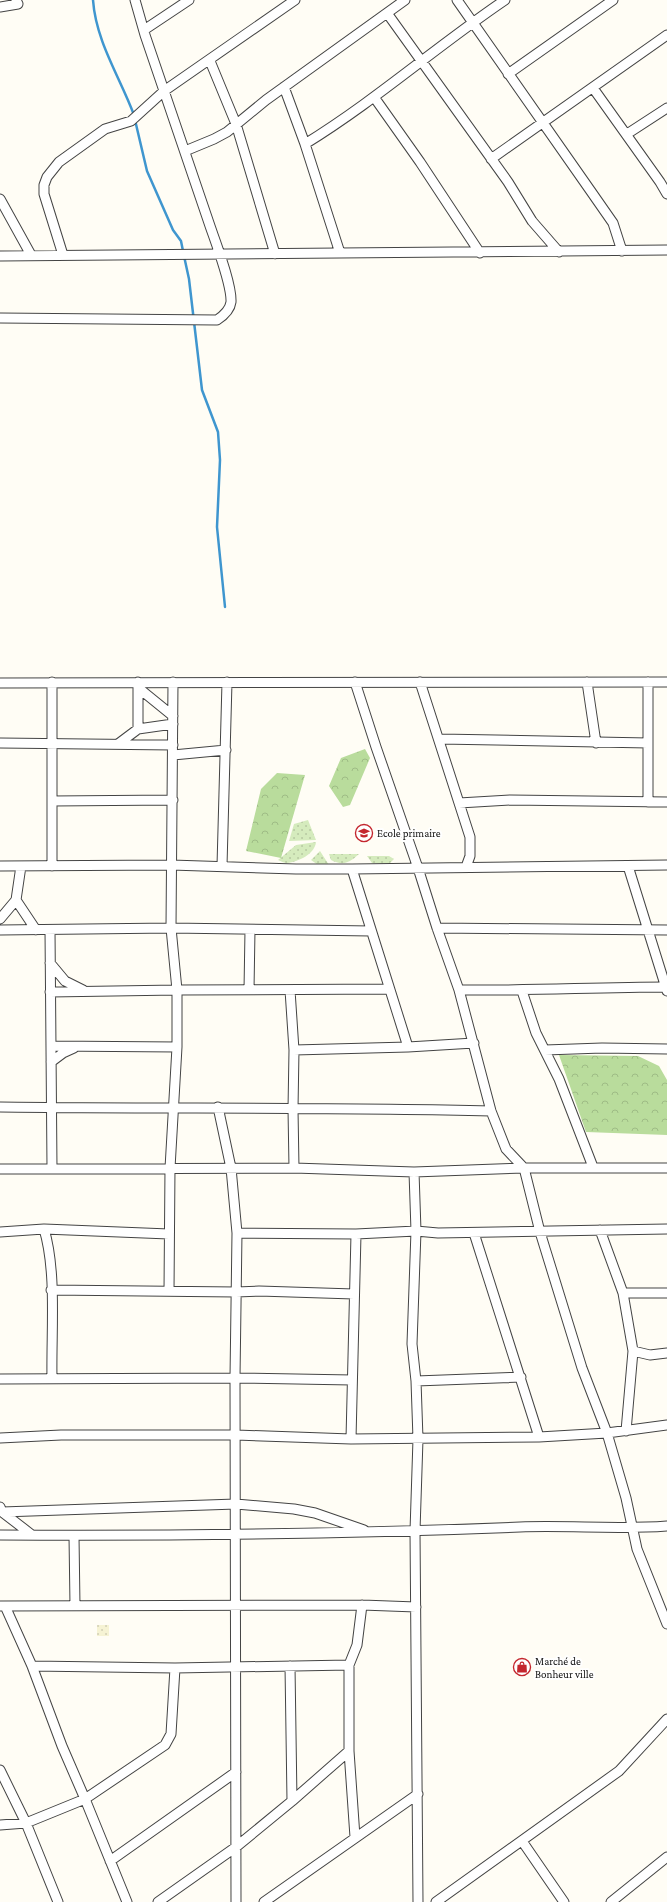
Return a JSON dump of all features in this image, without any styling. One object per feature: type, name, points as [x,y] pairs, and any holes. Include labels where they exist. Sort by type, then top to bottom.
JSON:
[{"type":"street","points":[[0,7],[18,4],[16,0]]},
{"type":"street","points":[[0,318],[217,320],[223,316],[231,303],[231,295],[220,253],[164,91],[135,0]]},
{"type":"street","points":[[144,30],[189,0]]},
{"type":"street","points":[[63,255],[44,194],[44,185],[47,177],[59,162],[105,129],[131,121],[164,91],[210,61],[295,0]]},
{"type":"street","points":[[185,150],[214,139],[227,132],[284,87],[406,0]]},
{"type":"street","points":[[457,0],[574,166],[612,224],[622,251]]},
{"type":"street","points":[[305,144],[422,62],[473,22],[505,0]]},
{"type":"street","points":[[508,74],[613,0]]},
{"type":"street","points":[[387,13],[491,159],[532,221],[559,252]]},
{"type":"street","points":[[491,159],[667,35]]},
{"type":"street","points":[[210,61],[236,124],[275,254]]},
{"type":"street","points":[[284,87],[305,144],[340,253]]},
{"type":"street","points":[[593,88],[664,180],[667,194]]},
{"type":"street","points":[[374,96],[480,253]]},
{"type":"street","points":[[627,134],[667,108]]},
{"type":"street","points":[[0,199],[31,256]]},
{"type":"street","points":[[0,256],[220,253],[480,253],[667,250]]},
{"type":"street","points":[[0,682],[667,682]]},
{"type":"street","points":[[52,682],[52,866]]},
{"type":"street","points":[[138,682],[141,690],[173,720]]},
{"type":"street","points":[[138,682],[138,729]]},
{"type":"street","points":[[170,1291],[170,1168],[177,1048],[177,990],[171,928],[173,682]]},
{"type":"street","points":[[222,866],[227,682]]},
{"type":"street","points":[[355,682],[418,868],[436,928],[459,990],[474,1042],[491,1111],[506,1149],[524,1168],[540,1232],[582,1368],[607,1434],[628,1506],[631,1529],[643,1566],[667,1624]]},
{"type":"street","points":[[420,682],[440,739],[470,837],[470,856],[466,868]]},
{"type":"street","points":[[587,682],[596,743]]},
{"type":"street","points":[[648,682],[648,802]]},
{"type":"street","points":[[118,744],[138,729],[173,720]]},
{"type":"street","points":[[440,739],[648,743]]},
{"type":"street","points":[[0,743],[173,745]]},
{"type":"street","points":[[173,755],[226,750]]},
{"type":"street","points":[[52,801],[173,800]]},
{"type":"street","points":[[459,802],[510,800],[667,802]]},
{"type":"street","points":[[0,866],[171,865],[296,869],[352,869],[667,865]]},
{"type":"street","points":[[0,919],[16,900],[21,866]]},
{"type":"street","points":[[459,990],[522,991],[592,988],[667,988],[628,866]]},
{"type":"street","points":[[352,869],[408,1047]]},
{"type":"street","points":[[16,900],[36,930]]},
{"type":"street","points":[[0,930],[171,928],[372,931]]},
{"type":"street","points":[[436,928],[667,930]]},
{"type":"street","points":[[50,930],[52,1168]]},
{"type":"street","points":[[249,990],[250,930]]},
{"type":"street","points":[[50,963],[65,981],[79,989],[90,992]]},
{"type":"street","points":[[50,992],[389,989]]},
{"type":"street","points":[[290,990],[294,1050],[294,1168]]},
{"type":"street","points":[[522,991],[530,1016],[559,1080],[592,1167]]},
{"type":"street","points":[[294,1050],[408,1047],[474,1042]]},
{"type":"street","points":[[51,1046],[177,1048]]},
{"type":"street","points":[[51,1062],[63,1053],[78,1047]]},
{"type":"street","points":[[545,1050],[602,1048],[667,1049]]},
{"type":"street","points":[[0,1107],[293,1109],[379,1108],[491,1111]]},
{"type":"street","points":[[218,1108],[231,1168],[237,1233],[235,1378],[235,1667],[237,1724],[236,1902]]},
{"type":"street","points":[[0,1169],[294,1168],[414,1172],[524,1168],[667,1168]]},
{"type":"street","points":[[414,1172],[416,1231],[412,1344],[416,1381],[418,1439],[415,1531],[418,1902]]},
{"type":"street","points":[[0,1232],[44,1229],[169,1234]]},
{"type":"street","points":[[44,1229],[49,1249],[52,1379]]},
{"type":"street","points":[[237,1233],[356,1234],[416,1231],[438,1233],[474,1233],[667,1229]]},
{"type":"street","points":[[600,1230],[623,1293],[633,1351],[626,1431]]},
{"type":"street","points":[[474,1233],[539,1437]]},
{"type":"street","points":[[351,1439],[356,1234]]},
{"type":"street","points":[[51,1290],[259,1291],[354,1294]]},
{"type":"street","points":[[623,1293],[667,1293]]},
{"type":"street","points":[[633,1351],[650,1355],[667,1353]]},
{"type":"street","points":[[416,1381],[521,1377]]},
{"type":"street","points":[[0,1379],[235,1378],[352,1380]]},
{"type":"street","points":[[0,1438],[61,1435],[236,1435],[351,1439],[539,1437],[607,1434],[667,1425]]},
{"type":"street","points":[[1,1510],[236,1504],[294,1509],[315,1513],[368,1532]]},
{"type":"street","points":[[1,1510],[32,1535]]},
{"type":"street","points":[[0,1535],[126,1536],[415,1531],[541,1526],[631,1529],[667,1526]]},
{"type":"street","points":[[74,1536],[75,1606]]},
{"type":"street","points":[[127,1902],[62,1746],[32,1666],[2,1606],[362,1605],[416,1607]]},
{"type":"street","points":[[356,1837],[349,1751],[348,1665],[357,1645],[362,1605]]},
{"type":"street","points":[[32,1666],[175,1668],[348,1665]]},
{"type":"street","points":[[290,1666],[292,1801]]},
{"type":"street","points":[[0,1825],[26,1823],[85,1799],[165,1746],[171,1734],[175,1668]]},
{"type":"street","points":[[436,1902],[618,1771],[667,1719]]},
{"type":"street","points":[[158,1902],[236,1847],[292,1801],[349,1751]]},
{"type":"street","points":[[0,1770],[26,1823],[58,1902]]},
{"type":"street","points":[[110,1861],[236,1772]]},
{"type":"street","points":[[264,1902],[418,1794]]},
{"type":"street","points":[[522,1841],[564,1902]]},
{"type":"street","points":[[611,1902],[667,1857]]},
{"type":"shaded area","points":[[97,1625],[109,1625],[109,1636],[97,1636]]},
{"type":"green space","points":[[365,749],[370,758],[350,805],[343,807],[329,786],[341,758]]},
{"type":"green space","points":[[277,773],[305,775],[281,858],[246,851],[261,789]]},
{"type":"green space","points":[[308,820],[316,840],[289,841],[294,824]]},
{"type":"green space","points":[[316,842],[313,850],[301,859],[287,863],[278,860],[296,845]]},
{"type":"green space","points":[[320,851],[329,865],[318,865],[311,860]]},
{"type":"green space","points":[[329,854],[359,854],[346,863],[339,863],[331,860]]},
{"type":"green space","points":[[367,856],[389,856],[394,859],[389,864],[372,863]]},
{"type":"green space","points":[[559,1055],[638,1056],[659,1066],[667,1080],[667,1135],[586,1132]]},
{"type":"waterway","points":[[93,0],[95,15],[104,45],[134,115]]},
{"type":"waterway","points":[[135,120],[147,171],[173,230],[181,241],[183,251]]},
{"type":"waterway","points":[[184,256],[189,279],[202,390],[218,432],[220,460],[217,527],[225,607]]},
{"type":"place","name":"Ecole primaire","points":[[364,833]]},
{"type":"place","name":"Marché de Bonheur ville","points":[[522,1667]]}]
